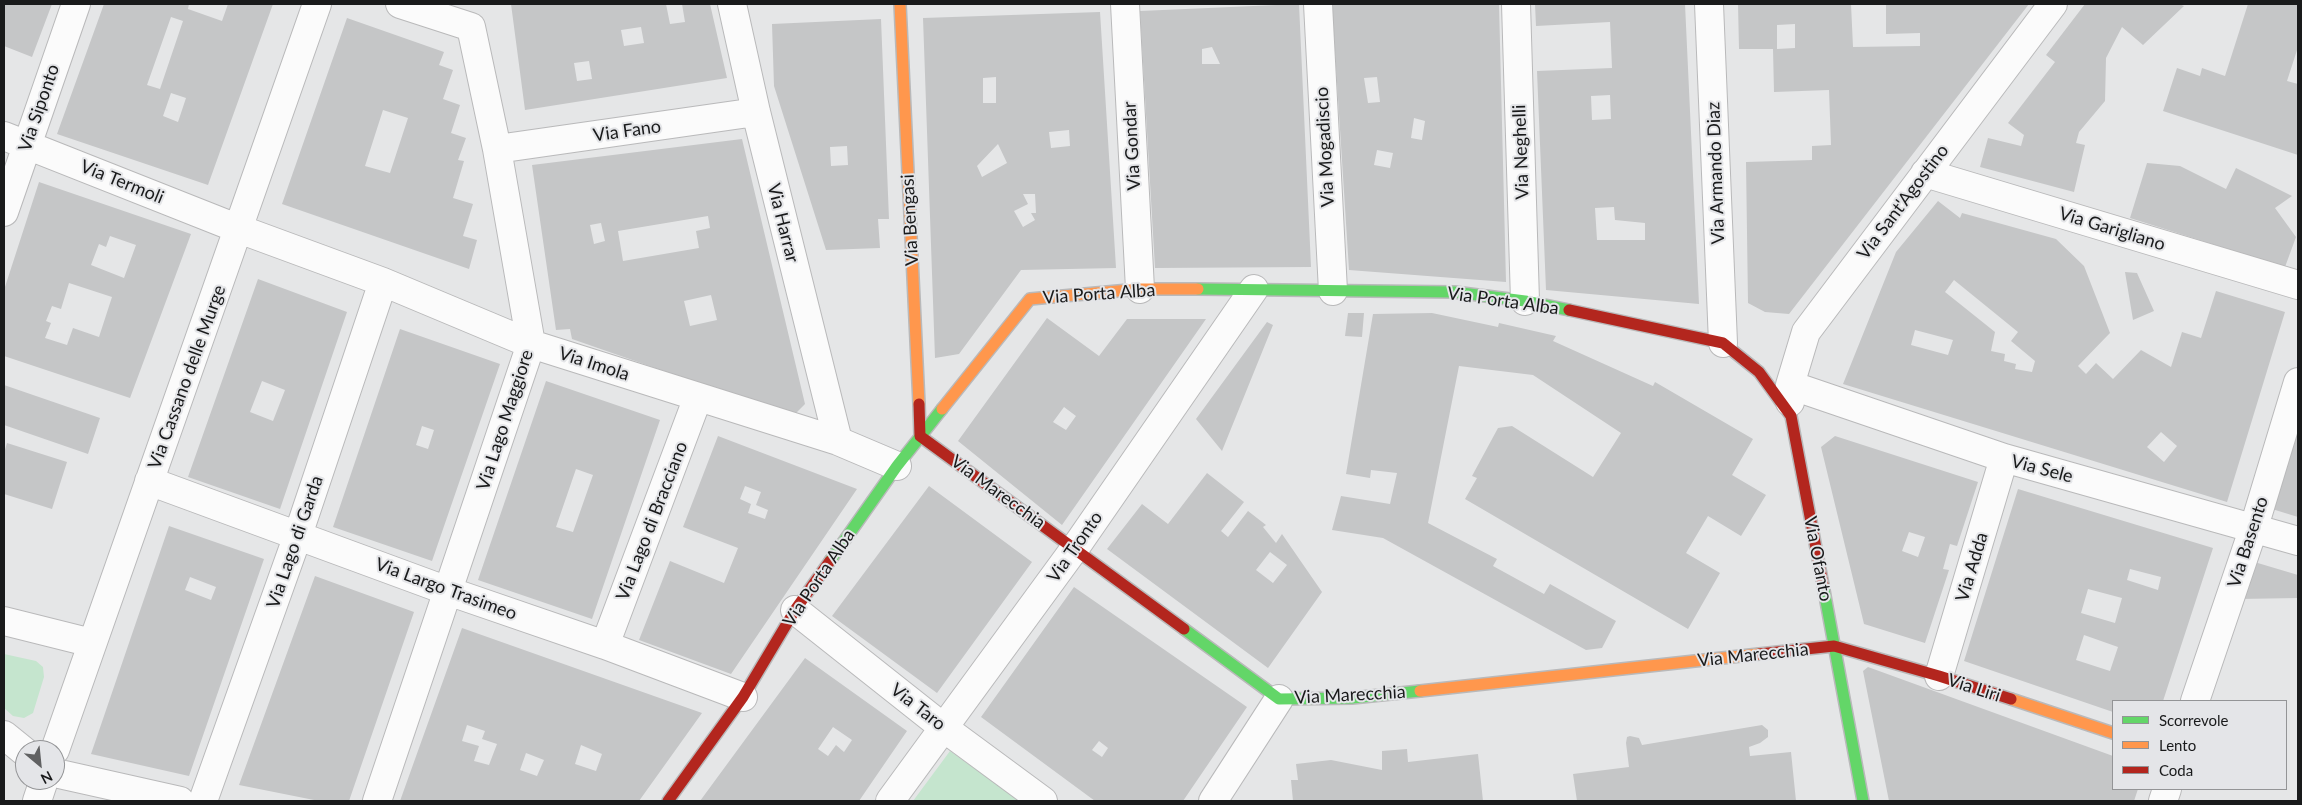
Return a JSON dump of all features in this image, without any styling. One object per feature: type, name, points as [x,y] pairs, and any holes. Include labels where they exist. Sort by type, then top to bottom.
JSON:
[{"type":"street","name":"Via Siponto","points":[[4,212],[15,140],[76,4]]},
{"type":"street","name":"Via Cassano delle Murge","points":[[58,740],[240,228],[317,4]]},
{"type":"street","name":"Via Lago Maggiore","points":[[377,801],[531,344],[497,149],[471,27],[400,4]]},
{"type":"street","name":"Via Harrar","points":[[732,4],[756,112],[838,440]]},
{"type":"street","name":"Via Bengasi","points":[[900,4],[920,436]]},
{"type":"street","name":"Via Gondar","points":[[1125,4],[1140,289]]},
{"type":"street","name":"Via Mogadiscio","points":[[1318,4],[1333,291]]},
{"type":"street","name":"Via Neghelli","points":[[1516,4],[1525,301]]},
{"type":"street","name":"Via Armando Diaz","points":[[1709,4],[1723,343]]},
{"type":"street","name":"Via Sant'Agostino","points":[[1791,416],[1790,385],[1806,332],[2053,4]]},
{"type":"street","name":"Via Fano","points":[[497,149],[756,112]]},
{"type":"street","name":"Via Termoli","points":[[15,140],[240,228]]},
{"type":"street","name":"Via Garigliano","points":[[1925,173],[2298,285]]},
{"type":"street","name":"Via Imola","points":[[240,228],[383,282],[531,344],[838,440],[897,466]]},
{"type":"street","name":"Via Lago di Garda","points":[[203,801],[298,535],[383,282]]},
{"type":"street","name":"Via Porta Alba","points":[[668,801],[743,696],[795,610],[897,466],[1030,299],[1140,289],[1454,292],[1525,301],[1723,343]]},
{"type":"street","name":"Via Tronto","points":[[890,801],[1075,548],[1254,289]]},
{"type":"street","name":"Via Ofanto","points":[[1723,343],[1759,372],[1791,416],[1863,801]]},
{"type":"street","name":"Via Basento","points":[[2195,700],[2254,527],[2298,382]]},
{"type":"street","name":"Via Sele","points":[[1790,385],[2004,458],[2254,527],[2298,541]]},
{"type":"street","name":"Via Lago di Bracciano","points":[[605,645],[698,397]]},
{"type":"street","name":"Via Marecchia","points":[[920,436],[1279,699],[1352,698],[1834,646]]},
{"type":"street","name":"Via Adda","points":[[1939,676],[2004,458]]},
{"type":"street","name":"Via Largo Trasimeo","points":[[149,481],[448,591],[605,645],[743,696]]},
{"type":"street","name":"Via Taro","points":[[795,610],[944,728],[1043,801]]},
{"type":"street","points":[[4,621],[92,643]]},
{"type":"street","name":"Via Liri","points":[[1834,646],[1939,676],[2112,733]]},
{"type":"street","points":[[1213,801],[1279,699]]},
{"type":"street","points":[[4,734],[15,743]]},
{"type":"street","points":[[65,775],[180,801]]},
{"type":"green space","points":[[4,654],[36,661],[43,667],[44,677],[33,713],[24,718],[13,716],[4,708]]},
{"type":"green space","points":[[950,751],[1020,801],[913,801]]},
{"type":"building","points":[[4,4],[52,4],[32,57],[4,46]]},
{"type":"building","points":[[104,4],[189,4],[188,9],[222,21],[228,4],[273,4],[208,185],[57,134]],"holes":[[[171,17],[183,21],[160,89],[147,85]],[[171,93],[186,98],[178,122],[163,116]]]},
{"type":"building","points":[[511,4],[666,4],[670,24],[685,22],[682,4],[710,4],[727,78],[525,110]],"holes":[[[641,27],[644,43],[624,46],[621,30]],[[589,61],[592,79],[577,81],[574,63]]]},
{"type":"building","points":[[1299,4],[1311,267],[1155,268],[1140,11]],"holes":[[[1212,47],[1220,64],[1202,64],[1202,49]]]},
{"type":"building","points":[[1332,4],[1499,4],[1506,282],[1349,270]],"holes":[[[1377,77],[1380,102],[1368,103],[1364,78]],[[1414,118],[1425,121],[1422,140],[1411,138]],[[1377,150],[1393,153],[1390,168],[1374,165]]]},
{"type":"building","points":[[1535,4],[1685,4],[1699,304],[1546,290],[1537,71],[1612,68],[1610,22],[1536,26]],"holes":[[[1610,95],[1611,119],[1592,120],[1591,96]],[[1614,207],[1615,220],[1645,223],[1645,240],[1597,240],[1595,208]]]},
{"type":"building","points":[[1738,4],[1851,4],[1853,47],[1920,46],[1920,33],[1886,34],[1886,4],[2029,4],[1789,314],[1765,312],[1748,303],[1746,162],[1812,160],[1812,146],[1831,145],[1829,90],[1774,92],[1773,49],[1739,49]],"holes":[[[1795,24],[1795,48],[1777,49],[1777,25]]]},
{"type":"building","points":[[2085,4],[2179,4],[2184,6],[2143,45],[2122,27],[2106,58],[2105,101],[2079,132],[2076,143],[2085,145],[2074,192],[1980,167],[1988,138],[2021,146],[2024,135],[2008,123],[2055,62],[2046,55]]},
{"type":"building","points":[[2248,4],[2298,4],[2298,47],[2287,81],[2298,84],[2298,155],[2163,111],[2177,68],[2200,76],[2202,68],[2225,76]]},
{"type":"building","points":[[1100,12],[1116,268],[1021,270],[959,354],[935,358],[923,18]],"holes":[[[996,77],[996,103],[983,103],[983,78]],[[1069,130],[1070,146],[1051,148],[1049,132]],[[998,144],[1007,163],[982,177],[977,166]],[[1023,194],[1035,194],[1036,213],[1031,213],[1035,220],[1023,227],[1014,211],[1028,204]]]},
{"type":"building","points":[[347,18],[444,52],[439,65],[453,70],[443,99],[460,105],[451,133],[466,138],[458,160],[464,161],[453,198],[473,204],[463,236],[477,240],[469,269],[282,204]],"holes":[[[383,110],[408,118],[390,173],[365,166]]]},
{"type":"building","points":[[881,19],[889,219],[878,219],[880,248],[826,250],[774,86],[772,24]],"holes":[[[847,146],[848,165],[831,166],[830,147]]]},
{"type":"building","points":[[742,139],[805,404],[793,416],[572,339],[570,329],[556,330],[532,165]],"holes":[[[708,216],[710,228],[696,231],[699,248],[623,261],[618,231]],[[601,223],[605,241],[594,244],[590,225]],[[711,295],[717,320],[690,326],[684,301]]]},
{"type":"building","points":[[2147,163],[2180,166],[2226,189],[2236,168],[2292,196],[2275,208],[2296,237],[2285,267],[2130,218]]},
{"type":"building","points":[[39,182],[191,234],[130,398],[4,356],[4,290]],"holes":[[[110,236],[136,245],[124,278],[91,265],[99,244],[106,247]],[[69,283],[112,297],[99,337],[73,328],[67,345],[45,338],[51,323],[46,321],[52,306],[61,309]]]},
{"type":"building","points":[[1938,201],[1960,218],[1962,213],[2056,239],[2084,266],[2110,333],[2078,366],[2086,374],[2096,363],[2113,379],[2141,350],[2171,367],[2182,332],[2201,338],[2216,291],[2285,312],[2227,502],[1843,384],[1896,252]],"holes":[[[1954,280],[2018,332],[2011,341],[2035,361],[2032,372],[2015,369],[2016,364],[2004,361],[2005,354],[1991,351],[1995,332],[1945,292]],[[1915,330],[1953,340],[1948,355],[1911,345]],[[2161,432],[2177,446],[2164,462],[2147,447]]]},
{"type":"building","points":[[2125,272],[2137,273],[2154,311],[2133,320]]},
{"type":"building","points":[[258,279],[347,312],[280,509],[188,477]],"holes":[[[262,381],[285,390],[273,421],[250,412]]]},
{"type":"building","points":[[1348,313],[1364,313],[1362,337],[1345,336]]},
{"type":"building","points":[[1432,313],[1498,327],[1499,323],[1556,336],[1553,341],[1653,386],[1655,382],[1753,439],[1732,475],[1766,495],[1741,536],[1708,516],[1686,553],[1720,573],[1688,629],[1465,499],[1477,478],[1472,476],[1498,428],[1512,426],[1593,477],[1621,433],[1533,375],[1459,366],[1428,523],[1497,559],[1493,566],[1544,594],[1550,584],[1616,621],[1602,648],[1586,650],[1383,538],[1332,530],[1341,496],[1390,504],[1397,473],[1371,470],[1370,478],[1346,474],[1373,314]]},
{"type":"building","points":[[1047,318],[1099,356],[1127,319],[1206,319],[1062,525],[958,441]],"holes":[[[1064,407],[1076,416],[1066,430],[1053,422]]]},
{"type":"building","points":[[1267,322],[1273,325],[1222,451],[1196,419]]},
{"type":"building","points":[[400,329],[500,364],[432,561],[333,527]],"holes":[[[422,426],[434,430],[428,449],[416,445]]]},
{"type":"building","points":[[546,381],[660,420],[592,619],[478,580]],"holes":[[[576,469],[593,475],[573,532],[556,527]]]},
{"type":"building","points":[[4,385],[100,418],[88,454],[4,425]]},
{"type":"building","points":[[2298,422],[2298,517],[2272,509]]},
{"type":"building","points":[[718,436],[857,489],[731,674],[639,640],[670,561],[724,583],[738,548],[683,527]],"holes":[[[745,486],[761,492],[756,505],[768,510],[765,519],[748,513],[751,504],[740,499]]]},
{"type":"building","points":[[1835,436],[1978,482],[1957,546],[1950,544],[1943,569],[1949,570],[1925,643],[1864,624],[1821,447]],"holes":[[[1909,532],[1925,537],[1918,557],[1902,551]]]},
{"type":"building","points":[[7,443],[67,462],[52,509],[4,494],[4,453]]},
{"type":"building","points":[[1207,473],[1244,502],[1221,531],[1228,537],[1248,511],[1266,525],[1263,527],[1276,543],[1282,534],[1322,592],[1268,668],[1107,549],[1142,504],[1168,524]],"holes":[[[1270,552],[1287,565],[1273,583],[1256,570]]]},
{"type":"building","points":[[929,486],[1032,562],[937,693],[832,616]]},
{"type":"building","points":[[2018,489],[2213,548],[2163,700],[2112,700],[2112,712],[1964,661]],"holes":[[[2130,569],[2161,577],[2158,590],[2127,580]],[[2088,589],[2122,598],[2115,623],[2081,613]],[[2084,635],[2118,647],[2110,671],[2076,660]]]},
{"type":"building","points":[[169,526],[264,559],[189,776],[91,754]],"holes":[[[190,577],[216,587],[211,600],[185,590]]]},
{"type":"building","points":[[2251,561],[2298,575],[2298,598],[2239,599]]},
{"type":"building","points":[[315,576],[414,612],[349,801],[319,801],[239,785]]},
{"type":"building","points":[[1074,587],[1247,707],[1183,801],[1095,801],[981,717]],"holes":[[[1099,741],[1108,748],[1102,757],[1092,750]]]},
{"type":"building","points":[[462,628],[702,713],[639,801],[400,801]],"holes":[[[467,725],[485,731],[482,739],[497,744],[489,765],[474,761],[479,746],[462,741]],[[581,745],[602,754],[596,771],[575,764]],[[526,753],[544,760],[537,776],[520,770]]]},
{"type":"building","points":[[805,658],[907,731],[859,801],[700,801]],"holes":[[[833,727],[852,740],[844,752],[836,745],[828,756],[818,749]]]},
{"type":"building","points":[[1868,667],[2112,756],[2112,790],[2138,790],[2134,801],[1889,801],[1863,671]]},
{"type":"building","points":[[1762,725],[1768,730],[1768,737],[1760,743],[1749,747],[1750,756],[1791,752],[1796,801],[1577,801],[1573,774],[1629,767],[1627,737],[1639,738],[1642,745]]},
{"type":"building","points":[[1407,749],[1408,762],[1478,754],[1483,801],[1293,801],[1291,780],[1298,780],[1296,764],[1331,760],[1382,770],[1382,751]]},
{"type":"traffic: fast","points":[[1198,289],[1454,292],[1525,301],[1569,310]]},
{"type":"traffic: fast","points":[[830,561],[897,466],[942,409]]},
{"type":"traffic: fast","points":[[1823,585],[1863,801]]},
{"type":"traffic: fast","points":[[1184,629],[1279,699],[1352,698],[1420,691]]},
{"type":"traffic: slow","points":[[900,4],[919,404]]},
{"type":"traffic: slow","points":[[942,409],[1030,299],[1140,289],[1198,289]]},
{"type":"traffic: slow","points":[[1420,691],[1759,654]]},
{"type":"traffic: slow","points":[[2011,699],[2112,733]]},
{"type":"traffic: jam","points":[[1569,310],[1723,343],[1759,372],[1791,416],[1823,585]]},
{"type":"traffic: jam","points":[[919,404],[920,436],[1184,629]]},
{"type":"traffic: jam","points":[[668,801],[743,697],[795,610],[830,561]]},
{"type":"traffic: jam","points":[[1759,654],[1834,646],[2011,699]]}]
